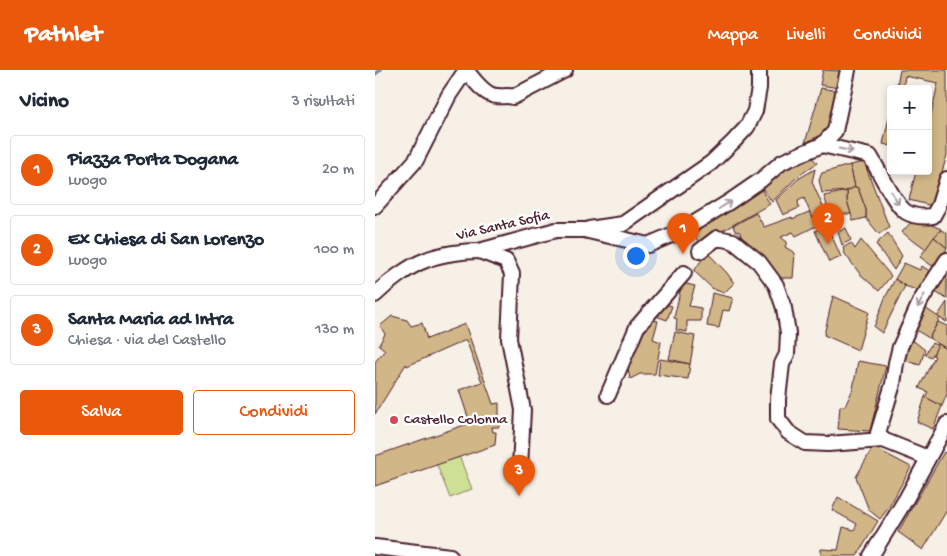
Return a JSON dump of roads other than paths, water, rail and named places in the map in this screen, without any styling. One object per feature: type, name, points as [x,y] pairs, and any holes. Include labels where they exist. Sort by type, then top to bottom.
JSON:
[{"type":"street","points":[[375,206],[416,160],[449,95],[466,70],[486,91],[495,96],[508,95],[513,97],[565,70]]},
{"type":"street","points":[[584,230],[623,224],[711,163],[747,127],[755,110],[759,88],[759,70]]},
{"type":"street","points":[[821,145],[835,131],[849,70]]},
{"type":"street","points":[[821,145],[870,156],[898,204],[906,213],[924,218],[933,216],[939,205],[947,179]]},
{"type":"street","name":"Via Santa Sofia","points":[[375,295],[388,282],[425,260],[467,251],[479,251],[556,230],[584,230],[648,246],[683,230],[729,202],[761,180],[782,162],[821,145]]},
{"type":"street","points":[[700,251],[717,238],[733,241],[759,262],[776,285],[784,308],[788,333],[787,354],[782,364],[778,419],[788,432],[805,443],[828,444],[883,440],[928,458]]},
{"type":"street","points":[[479,251],[506,261],[512,274],[509,339],[523,410],[520,467]]},
{"type":"street","points":[[883,440],[878,433],[893,384],[900,347],[921,300],[947,260]]},
{"type":"street","points":[[608,395],[637,327],[684,273]]},
{"type":"street","points":[[871,556],[947,424]]},
{"type":"street","points":[[375,547],[450,556]]},
{"type":"waterway","points":[[375,74],[380,70]]},
{"type":"place","name":"Ex Chiesa di San Lorenzo","points":[[828,244]]},
{"type":"place","name":"Piazza Porta Dogana","points":[[683,254]]},
{"type":"place","name":"Castello Colonna","points":[[394,420]]},
{"type":"place","name":"Santa Maria ad Intra","points":[[519,496]]}]
